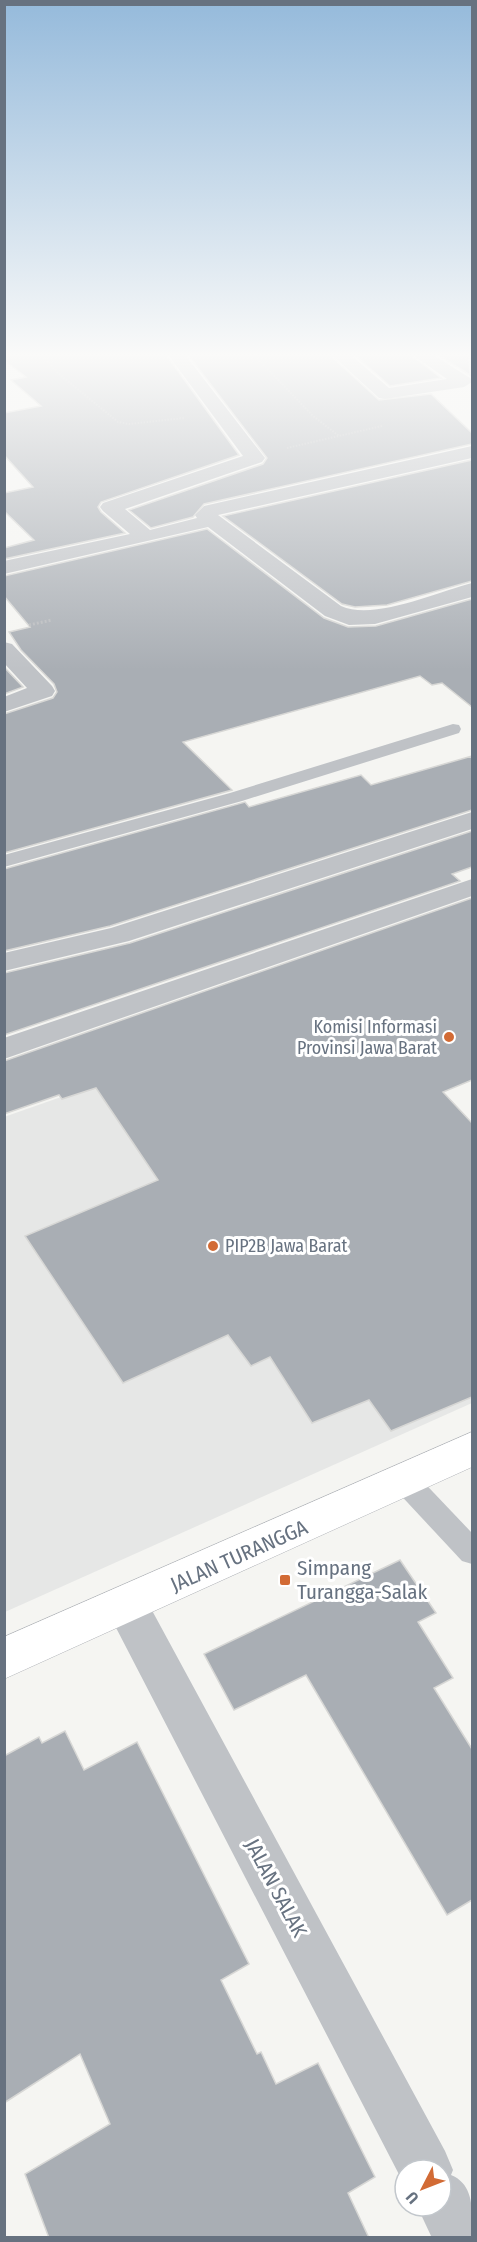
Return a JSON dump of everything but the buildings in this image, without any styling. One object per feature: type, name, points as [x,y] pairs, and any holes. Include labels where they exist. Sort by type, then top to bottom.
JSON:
[{"type":"main road","name":"JALAN TURANGGA","points":[[4,1659],[127,1606],[472,1449]]},
{"type":"street","points":[[146,537],[110,507],[247,461]]},
{"type":"street","points":[[433,461],[211,510],[205,514],[333,611],[349,618],[375,617],[472,590]]},
{"type":"street","points":[[4,568],[146,537],[211,520]]},
{"type":"street","points":[[4,649],[43,692],[4,705]]},
{"type":"street","points":[[4,962],[119,935],[472,820]]},
{"type":"street","points":[[4,1049],[472,887]]},
{"type":"street","name":"JALAN SALAK","points":[[127,1606],[420,2158]]},
{"type":"street","points":[[452,2218],[462,2238]]},
{"type":"lane","points":[[4,861],[236,797],[453,729]]},
{"type":"lane","points":[[404,1480],[472,1552]]},
{"type":"shaded area","points":[[221,1041],[345,1132],[472,1292],[472,1403],[5,1612],[4,1117]]},
{"type":"place","name":"Komisi Informasi Provinsi Jawa Barat","points":[[449,1037]]},
{"type":"place","name":"PIP2B Jawa Barat","points":[[213,1246]]},
{"type":"place","name":"Simpang Turangga-Salak","points":[[285,1580]]}]
